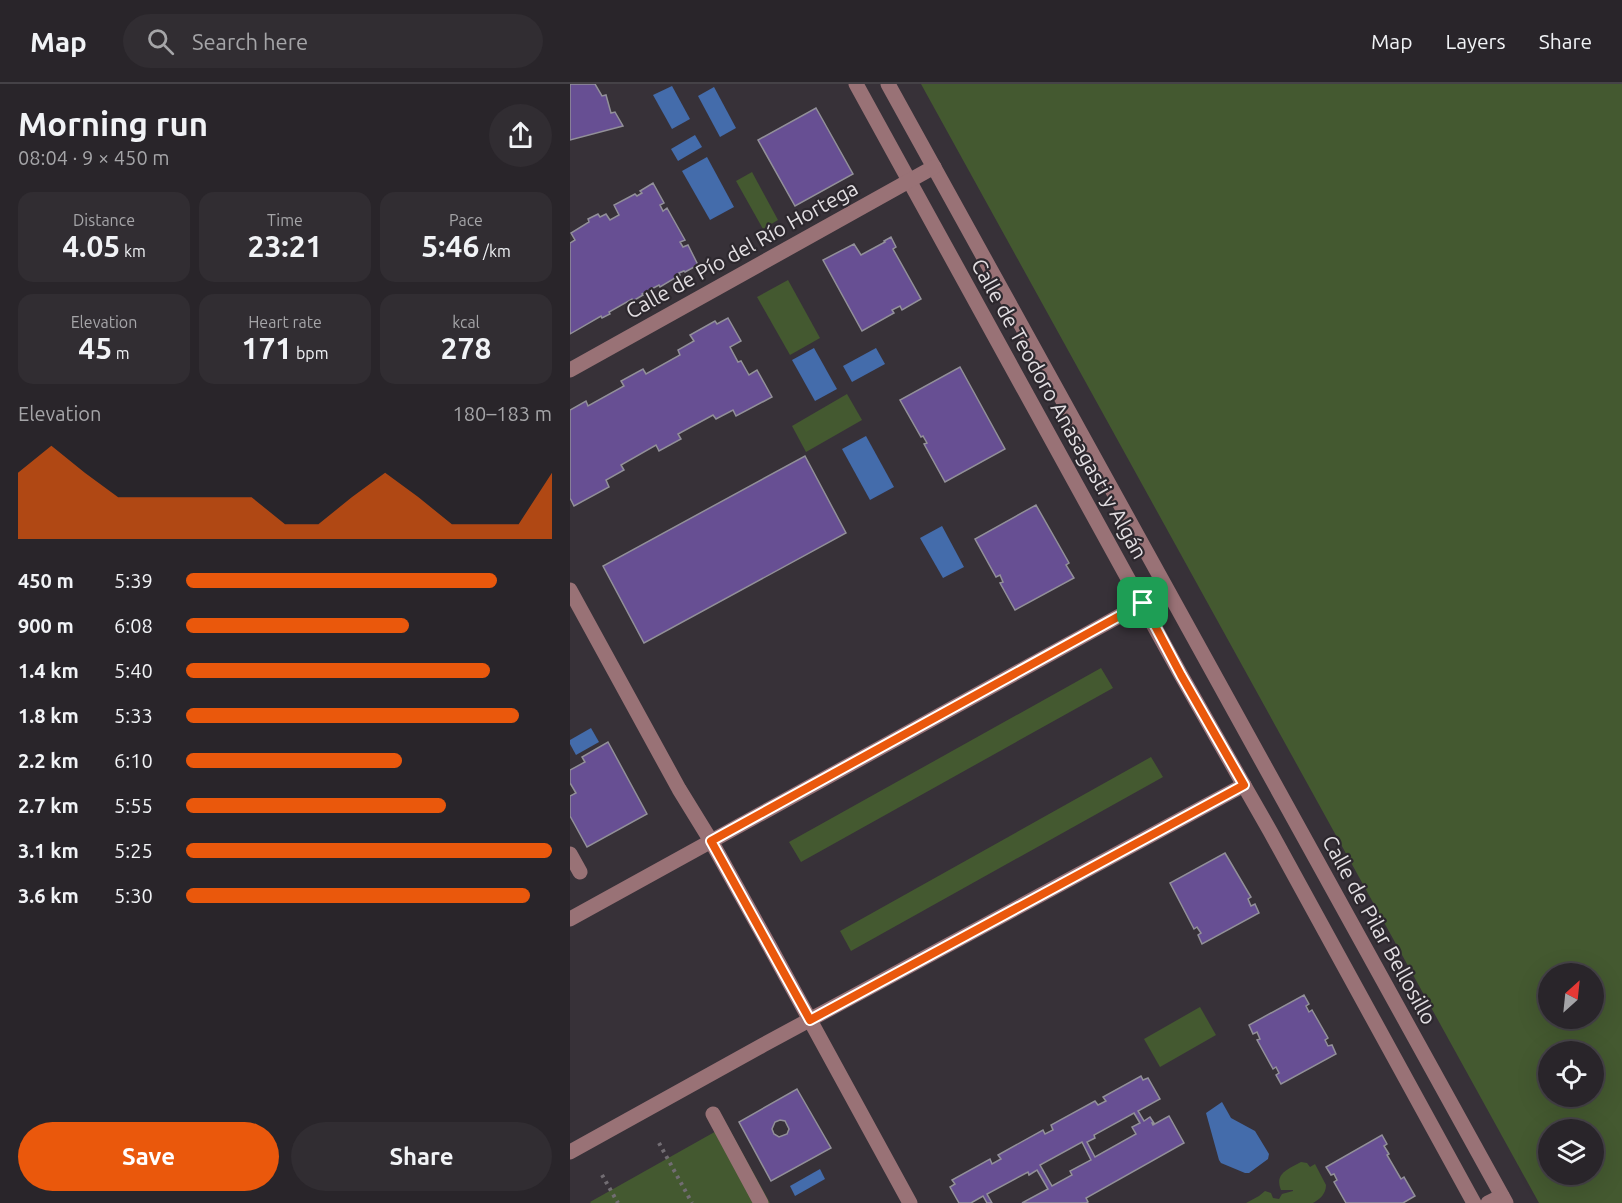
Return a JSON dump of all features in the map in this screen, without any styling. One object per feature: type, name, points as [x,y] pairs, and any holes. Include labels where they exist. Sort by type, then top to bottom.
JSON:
[{"type":"street","name":"Calle de Teodoro Anasagasti y Algán","points":[[856,84],[1181,675],[1244,785]]},
{"type":"street","name":"Calle de Teodoro Anasagasti y Algán","points":[[888,84],[1216,678]]},
{"type":"street","name":"Calle de Pío del Río Hortega","points":[[570,370],[934,167]]},
{"type":"street","points":[[570,590],[910,1203]]},
{"type":"street","points":[[570,919],[1143,603]]},
{"type":"street","name":"Calle de Pilar Bellosillo","points":[[1216,678],[1499,1201]]},
{"type":"street","points":[[570,1152],[1244,785],[1473,1203]]},
{"type":"street","points":[[570,854],[580,872]]},
{"type":"street","points":[[713,1114],[761,1203]]},
{"type":"path","points":[[659,1143],[692,1203]]},
{"type":"path","points":[[602,1175],[618,1203]]},
{"type":"green space","points":[[921,84],[1622,84],[1622,1203],[1539,1203]]},
{"type":"green space","points":[[752,172],[778,220],[763,229],[736,181]]},
{"type":"green space","points":[[788,280],[820,338],[790,355],[757,297]]},
{"type":"green space","points":[[847,394],[862,420],[806,452],[792,426]]},
{"type":"green space","points":[[1101,668],[1113,688],[801,862],[789,842]]},
{"type":"green space","points":[[1151,757],[1163,777],[851,951],[840,931]]},
{"type":"green space","points":[[1200,1007],[1216,1035],[1160,1067],[1144,1039]]},
{"type":"green space","points":[[727,1125],[770,1203],[590,1202]]},
{"type":"green space","points":[[1301,1162],[1307,1163],[1310,1167],[1315,1164],[1326,1185],[1324,1194],[1318,1200],[1313,1203],[1246,1203],[1265,1191],[1271,1193],[1273,1198],[1279,1199],[1282,1194],[1293,1191],[1281,1190],[1279,1179],[1284,1172]]},
{"type":"water","points":[[672,86],[690,119],[672,129],[653,95]]},
{"type":"water","points":[[714,87],[736,128],[720,137],[698,96]]},
{"type":"water","points":[[695,135],[702,147],[678,161],[671,149]]},
{"type":"water","points":[[707,157],[734,207],[710,220],[682,171]]},
{"type":"water","points":[[814,348],[837,389],[815,401],[792,360]]},
{"type":"water","points":[[876,348],[885,364],[852,382],[843,366]]},
{"type":"water","points":[[866,436],[894,487],[870,500],[842,449]]},
{"type":"water","points":[[942,526],[964,567],[943,578],[920,538]]},
{"type":"water","points":[[591,728],[599,742],[576,755],[570,740]]},
{"type":"water","points":[[1222,1102],[1231,1118],[1255,1131],[1269,1154],[1268,1159],[1249,1173],[1221,1163],[1219,1160],[1206,1113]]},
{"type":"water","points":[[820,1169],[825,1179],[795,1196],[790,1186]]},
{"type":"building","points":[[570,84],[595,84],[602,96],[606,95],[611,113],[615,112],[623,126],[570,140]]},
{"type":"building","points":[[816,108],[853,174],[795,206],[758,140]]},
{"type":"building","points":[[653,183],[664,203],[660,205],[663,211],[667,208],[685,240],[680,242],[683,247],[688,245],[698,265],[679,273],[680,275],[660,287],[659,285],[633,301],[632,299],[609,312],[610,314],[602,318],[601,316],[570,334],[570,243],[575,240],[571,233],[598,214],[600,217],[606,214],[610,220],[619,215],[614,205],[635,194],[637,196],[642,193],[640,191]]},
{"type":"building","points":[[891,237],[896,247],[893,249],[921,299],[902,310],[900,306],[892,310],[894,313],[862,331],[823,260],[854,244],[861,255]]},
{"type":"building","points":[[728,318],[741,341],[730,347],[738,362],[741,361],[749,375],[757,370],[772,397],[736,416],[733,410],[716,419],[713,415],[678,434],[681,439],[659,451],[656,445],[621,465],[624,470],[606,480],[609,487],[574,506],[570,498],[570,410],[586,401],[588,406],[624,386],[621,381],[643,369],[646,374],[680,355],[678,350],[694,341],[690,335],[715,321],[717,324]]},
{"type":"building","points":[[960,367],[1005,449],[945,482],[924,444],[927,443],[923,436],[921,437],[900,400]]},
{"type":"building","points":[[805,456],[846,533],[644,643],[603,566]]},
{"type":"building","points":[[1036,505],[1069,563],[1066,565],[1074,578],[1015,610],[1000,583],[1003,582],[1000,575],[996,577],[975,539]]},
{"type":"building","points":[[608,742],[647,814],[587,847],[570,816],[570,796],[576,793],[570,783],[570,770],[585,762],[582,757]]},
{"type":"building","points":[[1225,853],[1251,897],[1248,899],[1251,906],[1255,904],[1259,913],[1202,944],[1198,935],[1201,933],[1197,927],[1194,929],[1170,883]]},
{"type":"building","points":[[1304,995],[1309,1004],[1306,1006],[1309,1012],[1312,1010],[1328,1038],[1325,1040],[1328,1046],[1332,1045],[1336,1054],[1281,1084],[1276,1075],[1279,1073],[1276,1067],[1273,1069],[1257,1040],[1260,1039],[1257,1032],[1253,1034],[1249,1025]]},
{"type":"building","points":[[1141,1076],[1143,1080],[1148,1078],[1160,1099],[1138,1111],[1144,1121],[1150,1117],[1153,1125],[1169,1116],[1184,1143],[1086,1198],[1088,1202],[1086,1203],[1022,1203],[1048,1189],[1037,1170],[1029,1175],[1028,1172],[987,1194],[992,1203],[987,1203],[983,1196],[971,1203],[959,1203],[950,1187],[955,1184],[952,1180],[990,1159],[992,1164],[1001,1159],[998,1155],[1043,1130],[1045,1134],[1053,1130],[1051,1125],[1095,1101],[1098,1105],[1106,1101],[1103,1097]],"holes":[[[1134,1113],[1140,1123],[1132,1127],[1136,1134],[1095,1157],[1087,1142],[1095,1138],[1094,1135]],[[1082,1142],[1091,1160],[1070,1171],[1072,1175],[1052,1186],[1040,1165]]]},
{"type":"building","points":[[797,1089],[831,1148],[771,1181],[739,1122]],"holes":[[[785,1121],[789,1129],[787,1134],[779,1137],[772,1129],[775,1122]]]},
{"type":"building","points":[[1382,1135],[1387,1144],[1384,1146],[1389,1154],[1387,1155],[1401,1179],[1404,1177],[1415,1196],[1403,1203],[1346,1203],[1334,1182],[1337,1180],[1334,1174],[1331,1175],[1326,1167]]},
{"type":"route","points":[[1143,603],[1244,785],[810,1020],[711,841],[1143,603]]}]
